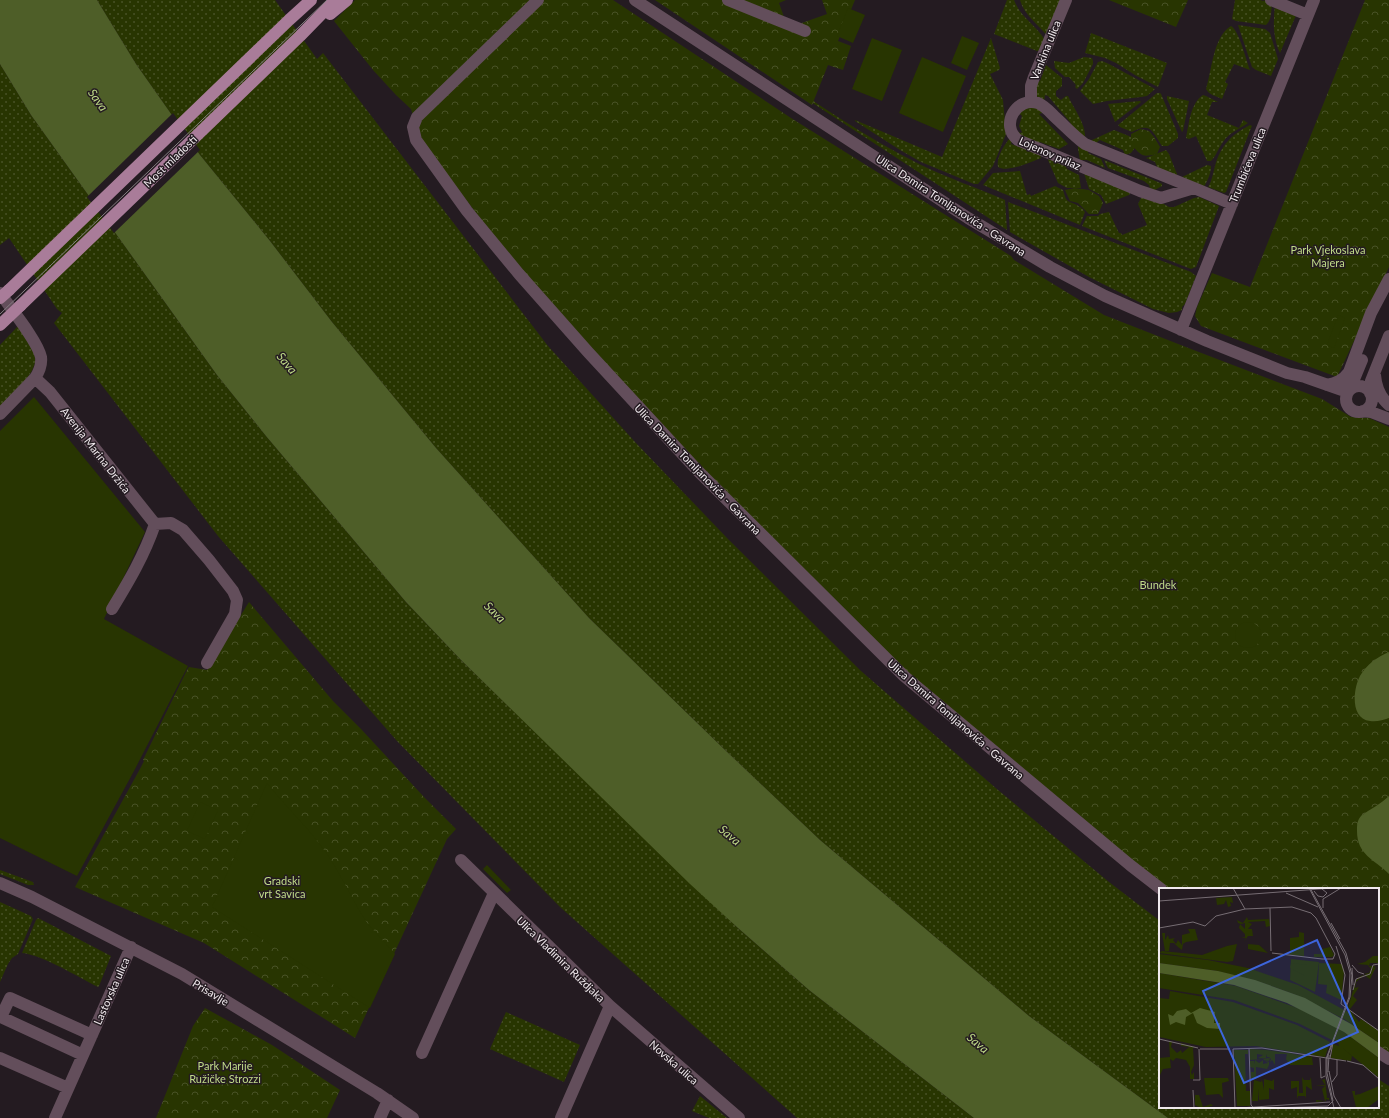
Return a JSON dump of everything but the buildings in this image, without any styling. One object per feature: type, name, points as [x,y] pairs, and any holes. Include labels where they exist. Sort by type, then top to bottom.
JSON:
[{"type":"main road","name":"Most mladosti","points":[[3,294],[30,270],[309,0]]},
{"type":"main road","points":[[321,18],[335,0]]},
{"type":"main road","points":[[321,18],[347,0]]},
{"type":"main road","name":"Most mladosti","points":[[0,325],[300,36],[321,18]]},
{"type":"street","name":"Ulica Damira Tomljanovića - Gavrana","points":[[538,0],[417,117],[413,127],[416,140],[422,151],[472,217],[519,274],[588,352],[698,471],[807,581],[904,676],[1130,865],[1160,888]]},
{"type":"street","name":"Ulica Damira Tomljanovića - Gavrana","points":[[635,0],[962,213],[1028,254],[1098,292],[1181,330],[1287,373],[1342,400],[1347,404]]},
{"type":"street","points":[[728,0],[805,31]]},
{"type":"street","name":"Vankina ulica","points":[[1031,102],[1031,86],[1034,77],[1066,0]]},
{"type":"street","points":[[1270,0],[1308,15]]},
{"type":"street","name":"Trumbićeva ulica","points":[[1181,330],[1314,0]]},
{"type":"street","name":"Lojenov prilaz","points":[[1194,188],[1161,198],[1140,191],[1018,140],[1011,132],[1010,119],[1022,105],[1031,102],[1038,103],[1085,144],[1194,188],[1232,204]]},
{"type":"street","points":[[1328,385],[1342,380],[1349,372],[1371,313],[1389,279]]},
{"type":"street","points":[[1389,288],[1350,390],[1346,395],[1347,404],[1355,411],[1372,412],[1389,419]]},
{"type":"street","points":[[0,414],[35,378],[38,374],[41,362],[39,351],[33,340],[3,294]]},
{"type":"street","points":[[1363,411],[1370,406],[1370,385],[1389,336]]},
{"type":"street","points":[[1375,371],[1378,389],[1382,398],[1389,405]]},
{"type":"street","name":"Ulica Damira Tomljanovića - Gavrana","points":[[1287,373],[1305,377],[1342,390],[1350,390]]},
{"type":"street","name":"Avenija Marina Držića","points":[[35,378],[50,392],[155,524]]},
{"type":"street","points":[[1350,390],[1357,386],[1365,387],[1378,405],[1389,410]]},
{"type":"street","points":[[112,610],[140,564],[155,524],[171,522],[183,530],[209,560],[234,591],[237,600],[234,614],[207,663]]},
{"type":"street","name":"Ulica Vladimira Ruždjaka","points":[[461,860],[610,1006],[560,1118]]},
{"type":"street","name":"Prisavlje","points":[[0,883],[32,897],[131,947],[201,985],[388,1100],[413,1118]]},
{"type":"street","points":[[422,1053],[494,893]]},
{"type":"street","name":"Lastovska ulica","points":[[55,1118],[131,947]]},
{"type":"street","name":"Lastovska ulica","points":[[83,1055],[1,1017],[10,998],[92,1035]]},
{"type":"street","name":"Novska ulica","points":[[610,1006],[739,1118]]},
{"type":"street","points":[[1379,1053],[1389,1059]]},
{"type":"street","points":[[0,1058],[68,1088]]},
{"type":"street","points":[[380,1118],[388,1100]]},
{"type":"green space","points":[[97,0],[275,0],[317,59],[323,53],[548,346],[636,443],[728,539],[861,671],[998,790],[1109,882],[1159,920],[1159,1108],[1379,1108],[1379,1080],[1389,1086],[1389,1118],[1168,1118],[1029,1016],[820,840],[589,618],[436,448],[332,322],[270,241],[200,155],[136,64]]},
{"type":"green space","name":"Bundek","points":[[355,0],[613,0],[791,118],[1011,256],[1014,260],[1104,315],[1322,399],[1351,417],[1369,418],[1389,427],[1389,1053],[1379,1046],[1379,888],[1162,888],[934,698],[791,563],[520,271],[420,139],[411,109],[373,70],[334,21]]},
{"type":"green space","points":[[655,0],[786,0],[779,3],[788,28],[827,14],[822,0],[855,0],[838,41],[851,46],[843,70],[828,65],[812,105]]},
{"type":"green space","points":[[1007,0],[1014,0],[1020,12],[1045,40],[1040,50],[1037,51],[994,34]]},
{"type":"green space","points":[[1020,0],[1060,0],[1048,37],[1028,15]]},
{"type":"green space","points":[[1109,0],[1188,0],[1176,27]]},
{"type":"green space","points":[[1235,0],[1266,0],[1272,3],[1271,15],[1268,23],[1266,25],[1236,21],[1232,19]]},
{"type":"green space","name":"Park Vjekoslava Majera","points":[[1365,0],[1389,0],[1389,267],[1337,377],[1201,326],[1195,316],[1197,307],[1212,273],[1250,287]]},
{"type":"green space","points":[[1275,5],[1297,13],[1280,53],[1274,30]]},
{"type":"green space","points":[[848,8],[865,15],[853,43],[837,36]]},
{"type":"green space","points":[[1238,25],[1265,29],[1270,33],[1278,59],[1271,76],[1252,67]]},
{"type":"green space","points":[[1231,26],[1237,33],[1250,70],[1234,64],[1225,82],[1228,84],[1222,99],[1211,94],[1206,89],[1214,54],[1220,38]]},
{"type":"green space","points":[[1091,33],[1167,63],[1158,87],[1116,63],[1105,58],[1085,53]]},
{"type":"green space","points":[[962,36],[979,43],[967,70],[951,63]]},
{"type":"green space","points":[[872,38],[902,50],[882,101],[852,89]]},
{"type":"green space","points":[[991,38],[1000,68],[999,70],[990,74],[1003,100],[1006,134],[993,166],[978,184],[974,184],[921,162],[855,121],[942,157]]},
{"type":"green space","points":[[738,50],[828,110],[897,153],[931,170],[1005,200],[1007,230],[736,53]]},
{"type":"green space","points":[[922,57],[966,76],[943,132],[899,113]]},
{"type":"green space","points":[[1084,57],[1092,58],[1093,64],[1083,83],[1077,89],[1075,87],[1076,85],[1069,77],[1065,77],[1055,68],[1054,61],[1069,63]]},
{"type":"green space","points":[[1102,61],[1155,89],[1147,96],[1093,104],[1080,91],[1089,79],[1098,62]]},
{"type":"green space","points":[[0,64],[31,115],[217,375],[266,436],[406,602],[460,659],[738,928],[809,990],[974,1118],[797,1118],[560,907],[397,741],[218,536],[54,323],[62,313],[57,309],[9,238],[0,245]]},
{"type":"green space","points":[[1046,65],[1062,78],[1062,86],[1056,91],[1056,96],[1061,100],[1068,96],[1080,118],[1084,129],[1085,141],[1075,133],[1070,122],[1048,96],[1045,95],[1044,101],[1035,95],[1036,83],[1040,81]]},
{"type":"green space","points":[[1157,93],[1161,94],[1178,134],[1178,138],[1168,146],[1162,146],[1153,132],[1147,128],[1138,129],[1132,132],[1118,125]]},
{"type":"green space","points":[[1203,95],[1218,102],[1212,102],[1207,115],[1239,128],[1243,120],[1248,123],[1225,139],[1211,161],[1207,161],[1196,136],[1189,139],[1186,138],[1193,109],[1195,104]]},
{"type":"green space","points":[[1167,96],[1189,101],[1182,132],[1167,99]]},
{"type":"green space","points":[[1141,102],[1115,122],[1108,104]]},
{"type":"green space","points":[[1035,107],[1045,112],[1039,114],[1068,144],[1059,149],[1040,142],[1037,146],[1014,131],[1022,132],[1019,126],[1022,116],[1018,112]]},
{"type":"green space","points":[[1250,125],[1252,126],[1226,192],[1224,193],[1208,187],[1217,159],[1224,146],[1232,137]]},
{"type":"green space","points":[[1141,129],[1149,131],[1154,137],[1160,147],[1157,154],[1148,156],[1142,155],[1131,144],[1131,134]]},
{"type":"green space","points":[[1114,130],[1136,140],[1137,145],[1131,153],[1125,155],[1123,150],[1100,140],[1097,142],[1097,145],[1092,142],[1092,140]]},
{"type":"green space","points":[[1010,138],[1012,141],[1011,144],[1040,154],[1041,158],[1013,168],[1007,169],[998,167],[999,156]]},
{"type":"green space","points":[[1078,143],[1090,149],[1088,153],[1101,159],[1105,168],[1087,160],[1080,160]]},
{"type":"green space","points":[[1166,150],[1169,154],[1177,176],[1159,171],[1155,162],[1146,158]]},
{"type":"green space","points":[[1049,158],[1063,162],[1067,169],[1079,175],[1081,188],[1067,188],[1058,183],[1048,160]]},
{"type":"green space","points":[[1104,160],[1158,182],[1162,184],[1162,186],[1151,191],[1149,185],[1144,181],[1108,168]]},
{"type":"green space","points":[[1207,165],[1211,166],[1210,172],[1203,188],[1182,177]]},
{"type":"green space","points":[[1083,170],[1132,190],[1129,195],[1106,204],[1101,195],[1089,189]]},
{"type":"green space","points":[[1020,171],[1027,195],[1030,194],[1031,196],[1055,186],[1063,190],[1066,199],[1083,209],[1085,212],[1080,225],[983,185],[993,173]]},
{"type":"green space","points":[[1075,188],[1089,190],[1099,196],[1103,203],[1098,214],[1089,214],[1078,203],[1070,201],[1065,190]]},
{"type":"green space","points":[[1145,197],[1169,207],[1174,207],[1199,197],[1219,206],[1196,267],[1191,269],[1082,226],[1087,216],[1098,216],[1109,212],[1119,233],[1122,235],[1147,225],[1138,204],[1141,198]]},
{"type":"green space","points":[[1008,202],[1191,272],[1196,276],[1182,310],[1169,313],[1153,309],[1089,277],[1010,232]]},
{"type":"green space","points":[[1338,315],[1345,318],[1334,348],[1327,345]]},
{"type":"green space","points":[[18,326],[32,349],[35,357],[35,363],[28,377],[0,407],[0,345]]},
{"type":"green space","points":[[34,397],[145,532],[104,619],[188,666],[134,771],[77,876],[0,838],[0,431]]},
{"type":"green space","points":[[249,602],[333,701],[456,829],[447,839],[355,1038],[204,943],[75,887],[141,767],[187,670],[189,667],[207,670]]},
{"type":"green space","points":[[1248,622],[1257,626],[1261,635],[1257,644],[1248,648],[1239,644],[1235,635],[1239,626]]},
{"type":"green space","name":"Gradski vrt Savica","points":[[267,783],[306,827],[327,854],[368,924],[395,954],[370,1008],[212,907]]},
{"type":"green space","points":[[200,802],[218,810],[205,839],[187,831]]},
{"type":"green space","points":[[487,865],[511,890],[507,893],[483,869]]},
{"type":"green space","points":[[0,870],[33,882],[34,885],[28,885],[0,874]]},
{"type":"green space","points":[[0,902],[31,916],[33,919],[18,954],[12,958],[8,964],[0,982]]},
{"type":"green space","points":[[38,918],[111,956],[98,987],[50,962],[22,953]]},
{"type":"green space","name":"Park Marije Ružičke Strozzi","points":[[205,1008],[272,1045],[340,1090],[327,1118],[156,1118],[193,1026]]},
{"type":"green space","points":[[506,1012],[580,1045],[564,1082],[490,1049]]},
{"type":"green space","points":[[700,1096],[727,1118],[709,1118],[692,1111]]},
{"type":"water","name":"Sava","points":[[0,0],[97,0],[136,64],[200,155],[270,241],[332,322],[436,448],[589,618],[820,840],[1029,1016],[1168,1118],[974,1118],[809,990],[690,884],[460,659],[406,602],[266,436],[217,375],[31,115],[0,64]]},
{"type":"water","points":[[1389,652],[1389,718],[1370,721],[1359,715],[1356,709],[1356,688],[1360,676],[1369,664],[1380,656]]},
{"type":"water","points":[[1389,796],[1389,874],[1363,851],[1360,846],[1357,831],[1361,816],[1383,802]]},
{"type":"pier","points":[[173,113],[200,150],[114,233],[87,197]]},
{"type":"tram line","points":[[0,314],[327,0]]}]
